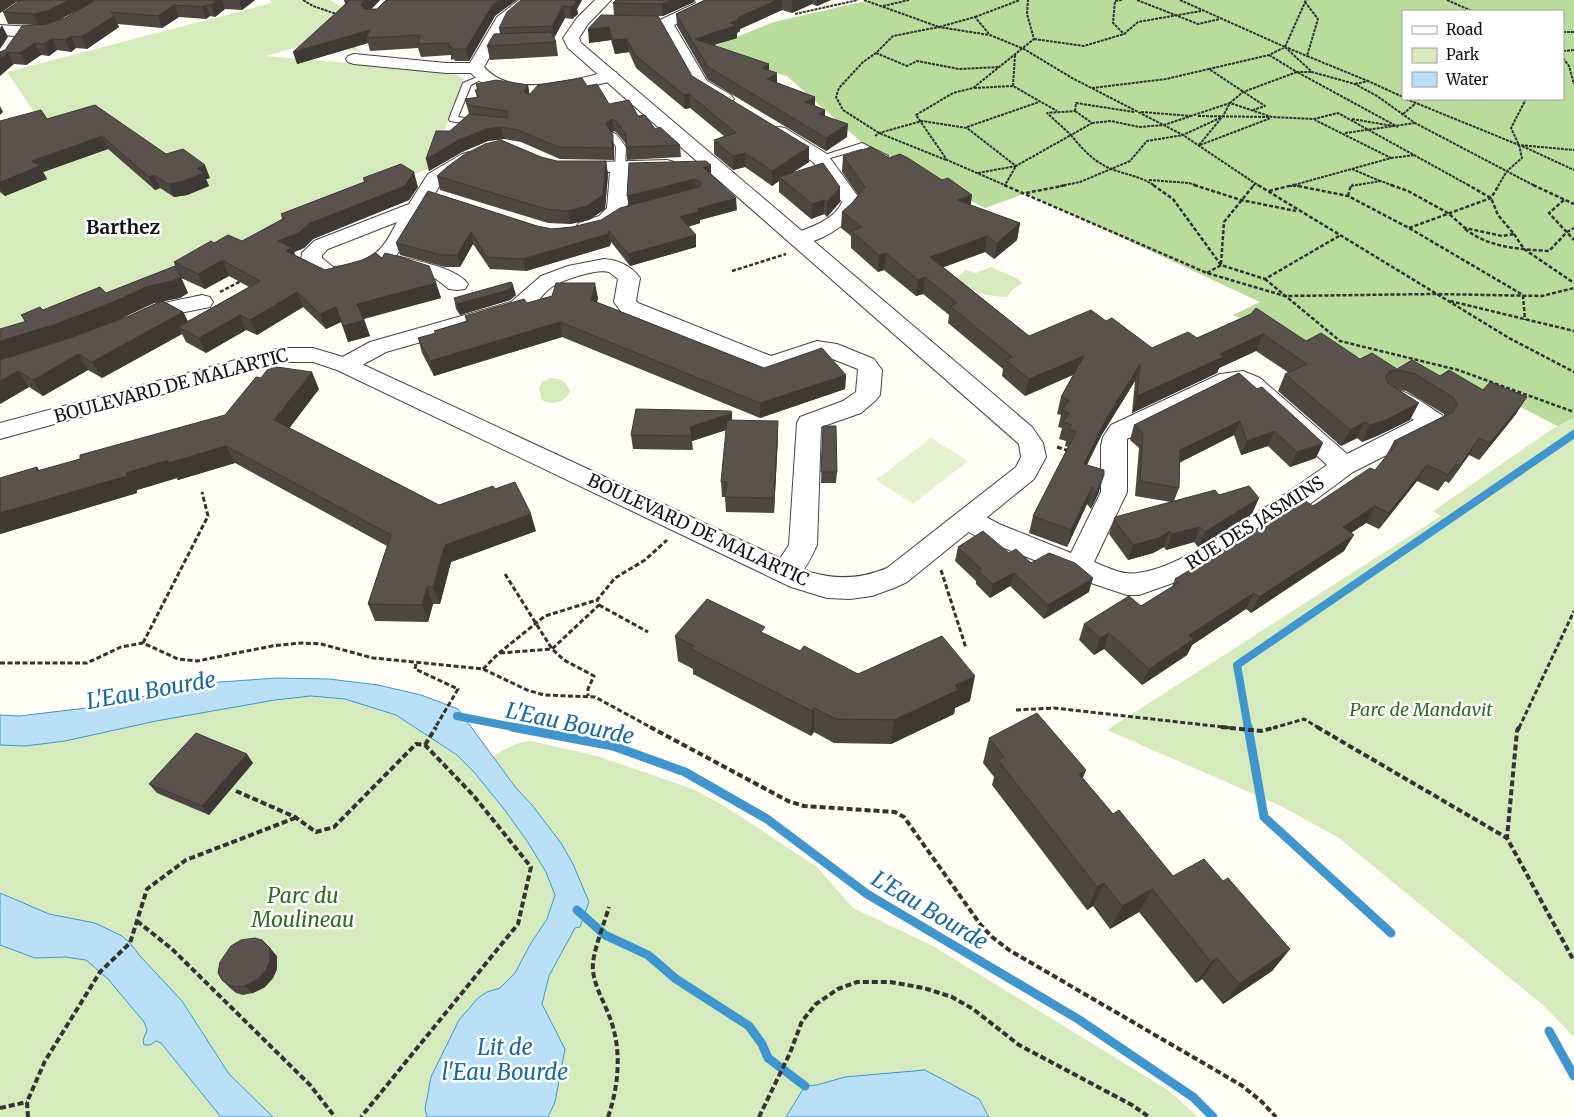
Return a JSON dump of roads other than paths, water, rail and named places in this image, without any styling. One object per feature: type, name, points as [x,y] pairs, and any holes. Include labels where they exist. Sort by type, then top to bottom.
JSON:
[{"type":"street","points":[[478,73],[493,44],[502,20],[528,0]]},
{"type":"street","points":[[647,22],[665,22],[704,2],[724,3]]},
{"type":"street","name":"BOULEVARD DE MALARTIC","points":[[0,431],[280,355],[305,353],[345,365],[785,572],[826,588],[844,590],[862,588],[880,583],[897,575],[1025,473],[1033,463],[1032,443],[1023,433],[709,164],[574,45],[571,38],[596,14]]},
{"type":"street","points":[[0,30],[23,32],[52,28],[70,22]]},
{"type":"street","points":[[665,22],[700,84],[740,108]]},
{"type":"street","points":[[14,48],[18,37],[23,32]]},
{"type":"street","points":[[354,59],[478,73],[495,86],[523,91],[610,76]]},
{"type":"street","points":[[762,122],[820,158],[852,202],[851,208],[842,217],[807,236],[802,243]]},
{"type":"street","points":[[427,200],[321,245],[312,253],[311,260],[326,271],[339,274],[382,258],[388,253],[427,200],[435,178],[450,168],[487,150]]},
{"type":"street","points":[[551,165],[620,168],[709,164]]},
{"type":"street","points":[[572,231],[621,215],[617,209],[620,168]]},
{"type":"street","points":[[382,258],[443,275],[457,284]]},
{"type":"street","points":[[345,365],[378,347],[519,307],[530,301],[542,284],[551,279],[603,265],[612,266],[629,278],[625,302],[630,308],[770,364],[817,348],[829,349],[866,364],[870,370],[868,395],[852,407],[809,423],[802,545],[799,554],[785,572]]},
{"type":"street","points":[[121,329],[163,310],[202,302]]},
{"type":"street","name":"RUE DES JASMINS","points":[[1078,566],[1114,492],[1113,446],[1115,437],[1120,431],[1228,379],[1242,378],[1252,383],[1344,466]]},
{"type":"street","name":"RUE DES JASMINS","points":[[968,519],[990,531],[1078,566],[1127,584],[1139,584],[1180,570],[1203,559],[1294,502],[1344,466],[1433,421],[1390,395]]},
{"type":"lane","points":[[478,73],[467,82],[453,118],[488,124]]},
{"type":"lane","points":[[613,136],[621,147],[620,168]]},
{"type":"lane","points":[[820,158],[862,146],[888,158]]},
{"type":"water","name":"Lit de l'Eau Bourde","points":[[277,678],[329,679],[378,685],[421,695],[458,709],[516,788],[532,805],[561,843],[573,864],[589,902],[580,927],[575,928],[549,976],[542,1004],[565,1049],[555,1102],[548,1117],[427,1117],[425,1109],[431,1077],[459,1020],[478,998],[487,992],[500,988],[515,973],[531,943],[547,919],[555,895],[546,872],[527,841],[504,809],[473,771],[457,755],[396,715],[345,699],[311,696],[275,700],[156,721],[65,741],[25,746],[0,745],[0,715],[19,716],[95,707],[207,683]]},
{"type":"water","points":[[0,893],[49,914],[95,923],[122,936],[182,1001],[229,1074],[273,1117],[221,1117],[161,1043],[156,1041],[150,1045],[144,1045],[143,1040],[147,1030],[144,1022],[108,979],[86,960],[65,957],[35,958],[0,945]]},
{"type":"water","points":[[925,1070],[979,1099],[989,1117],[786,1117],[805,1086],[817,1085],[845,1077]]},
{"type":"waterway","points":[[1248,728],[1237,665],[1574,434]]},
{"type":"waterway","name":"L'Eau Bourde","points":[[457,716],[518,728]]},
{"type":"waterway","name":"L'Eau Bourde","points":[[512,727],[613,746],[685,772],[767,819],[867,894],[1078,1019],[1193,1097],[1213,1117]]},
{"type":"waterway","points":[[1248,727],[1264,817],[1391,933]]},
{"type":"waterway","points":[[577,910],[605,935],[648,955],[676,979],[749,1026],[762,1044],[768,1058],[805,1086]]},
{"type":"waterway","points":[[1549,1031],[1574,1076]]},
{"type":"district","name":"Barthez","points":[[123,227]]},
{"type":"park label","name":"Parc de Mandavit","points":[[1421,710]]},
{"type":"park label","name":"Parc du Moulineau","points":[[303,908]]}]
